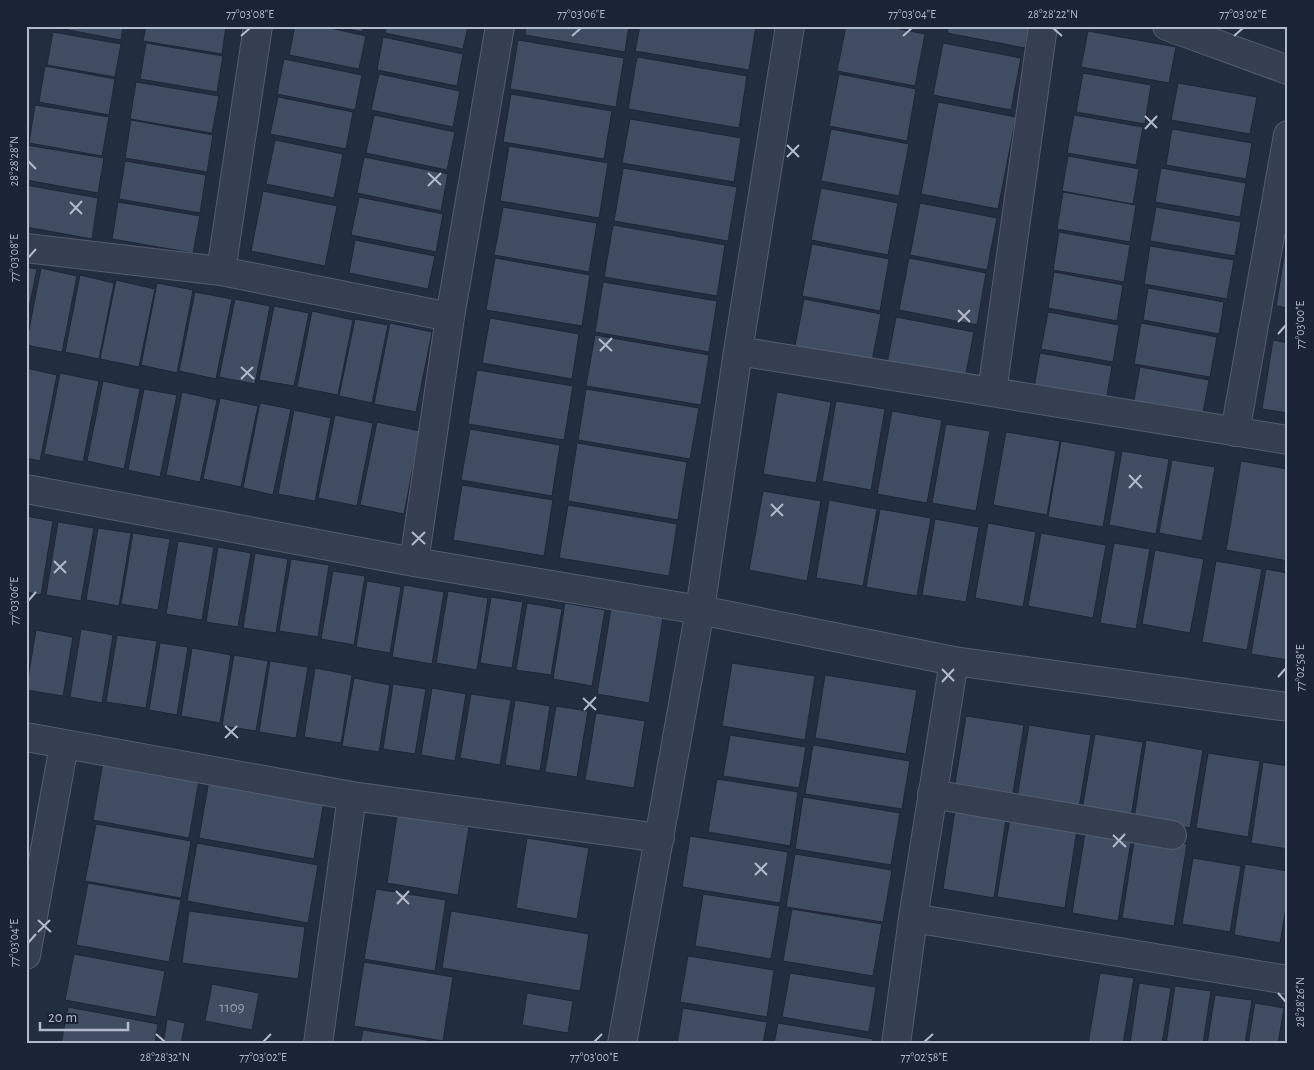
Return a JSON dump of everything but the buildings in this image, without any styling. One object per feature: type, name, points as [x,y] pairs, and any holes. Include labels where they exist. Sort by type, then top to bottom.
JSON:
[{"type":"street","points":[[221,272],[258,26]]},
{"type":"street","points":[[414,562],[450,317],[500,26]]},
{"type":"street","points":[[622,1044],[700,610],[738,351],[790,26]]},
{"type":"street","points":[[992,392],[1043,26]]},
{"type":"street","points":[[1167,26],[1288,70]]},
{"type":"street","points":[[1235,432],[1282,199],[1288,135]]},
{"type":"street","points":[[26,248],[221,272],[450,317]]},
{"type":"street","points":[[738,351],[1288,440]]},
{"type":"street","points":[[26,489],[414,562],[700,610],[954,661],[1288,707]]},
{"type":"street","points":[[896,1044],[913,918],[954,661]]},
{"type":"street","points":[[26,737],[352,796],[660,838]]},
{"type":"street","points":[[26,955],[64,744]]},
{"type":"street","points":[[932,794],[1172,835]]},
{"type":"street","points":[[318,1044],[352,796]]},
{"type":"street","points":[[913,918],[1288,980]]}]
